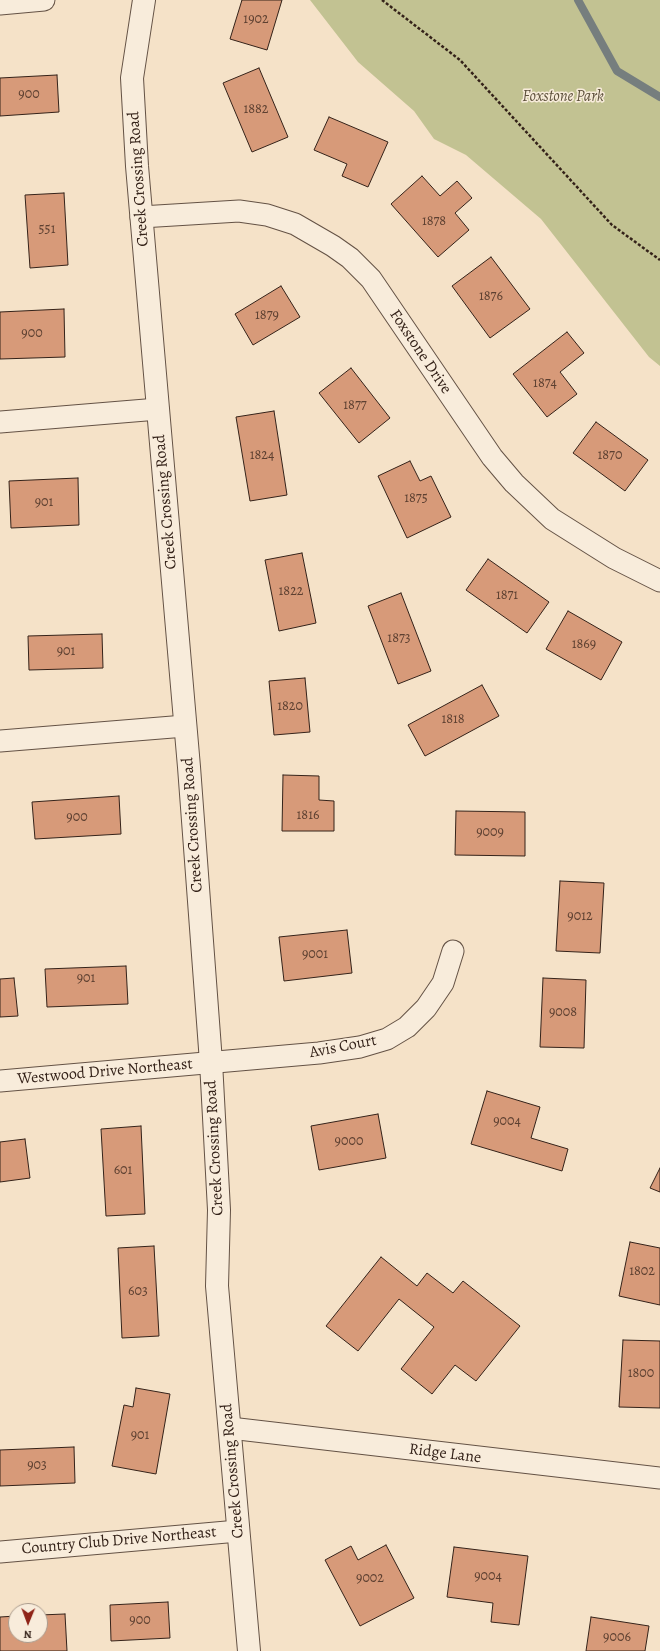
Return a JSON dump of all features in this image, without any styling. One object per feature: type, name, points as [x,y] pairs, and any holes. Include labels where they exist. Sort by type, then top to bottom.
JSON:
[{"type":"street","points":[[0,4],[44,0]]},
{"type":"street","name":"Creek Crossing Road","points":[[144,0],[132,78],[137,166],[185,726],[211,1062],[219,1210],[217,1286],[249,1651]]},
{"type":"street","name":"Foxstone Drive","points":[[142,217],[239,211],[267,215],[295,224],[334,246],[350,258],[371,279],[492,457],[514,483],[552,519],[614,558],[660,581]]},
{"type":"street","points":[[0,422],[158,409]]},
{"type":"street","points":[[0,741],[185,726]]},
{"type":"street","name":"Avis Court","points":[[211,1062],[319,1054],[360,1047],[387,1038],[407,1027],[426,1008],[443,983],[453,952]]},
{"type":"street","name":"Westwood Drive Northeast","points":[[0,1081],[211,1062]]},
{"type":"street","name":"Ridge Lane","points":[[230,1428],[660,1478]]},
{"type":"street","name":"Country Club Drive Northeast","points":[[0,1552],[238,1530]]},
{"type":"path","points":[[382,0],[460,60],[612,225],[660,260]]},
{"type":"green space","name":"Foxstone Park","points":[[310,0],[660,0],[660,366],[649,357],[541,219],[466,155],[434,139],[414,111],[358,62]]},
{"type":"building","points":[[242,0],[282,0],[267,50],[230,39]]},
{"type":"building","points":[[259,68],[288,137],[252,152],[223,83]]},
{"type":"building","points":[[57,75],[59,112],[0,116],[0,78]]},
{"type":"building","points":[[329,117],[388,142],[368,187],[342,176],[347,164],[314,150]]},
{"type":"building","points":[[422,176],[440,196],[457,181],[472,198],[455,213],[469,230],[438,257],[391,204]]},
{"type":"building","points":[[64,193],[68,265],[30,268],[25,195]]},
{"type":"building","points":[[491,257],[530,309],[490,338],[452,286]]},
{"type":"building","points":[[281,286],[300,317],[253,345],[235,314]]},
{"type":"building","points":[[64,309],[65,357],[0,359],[0,312]]},
{"type":"building","points":[[567,332],[584,353],[560,372],[577,394],[547,417],[513,374]]},
{"type":"building","points":[[351,368],[390,418],[359,443],[319,393]]},
{"type":"building","points":[[274,411],[287,495],[250,501],[236,417]]},
{"type":"building","points":[[596,422],[648,460],[625,491],[573,453]]},
{"type":"building","points":[[410,461],[420,481],[431,476],[451,517],[407,538],[378,476]]},
{"type":"building","points":[[78,478],[79,525],[11,528],[9,481]]},
{"type":"building","points":[[302,553],[316,623],[279,631],[265,560]]},
{"type":"building","points":[[488,559],[549,602],[527,633],[466,590]]},
{"type":"building","points":[[401,593],[431,671],[398,684],[368,606]]},
{"type":"building","points":[[568,611],[622,642],[601,680],[546,649]]},
{"type":"building","points":[[102,634],[103,668],[29,670],[28,636]]},
{"type":"building","points":[[305,678],[310,732],[274,735],[269,681]]},
{"type":"building","points":[[482,685],[499,716],[425,756],[408,725]]},
{"type":"building","points":[[283,775],[319,776],[319,800],[334,801],[334,831],[282,831]]},
{"type":"building","points":[[119,796],[121,834],[35,839],[32,802]]},
{"type":"building","points":[[456,811],[525,812],[525,856],[455,855]]},
{"type":"building","points":[[560,881],[604,883],[600,953],[556,951]]},
{"type":"building","points":[[347,930],[352,973],[284,981],[279,937]]},
{"type":"building","points":[[126,966],[128,1004],[47,1007],[45,969]]},
{"type":"building","points":[[14,978],[18,1016],[0,1017],[0,979]]},
{"type":"building","points":[[543,978],[586,980],[584,1048],[540,1047]]},
{"type":"building","points":[[487,1091],[540,1107],[531,1138],[568,1149],[562,1171],[471,1144]]},
{"type":"building","points":[[378,1114],[386,1158],[319,1170],[311,1126]]},
{"type":"building","points":[[141,1126],[145,1214],[106,1216],[101,1129]]},
{"type":"building","points":[[25,1139],[30,1178],[0,1182],[0,1142]]},
{"type":"building","points":[[660,1168],[660,1192],[650,1188]]},
{"type":"building","points":[[630,1242],[660,1248],[660,1305],[619,1296]]},
{"type":"building","points":[[154,1246],[159,1336],[122,1338],[118,1248]]},
{"type":"building","points":[[381,1257],[417,1286],[427,1273],[453,1293],[463,1281],[520,1326],[476,1381],[455,1365],[432,1394],[401,1369],[434,1327],[399,1299],[358,1351],[326,1326]]},
{"type":"building","points":[[623,1340],[660,1341],[660,1408],[619,1407]]},
{"type":"building","points":[[136,1388],[170,1394],[156,1474],[112,1466],[124,1405],[133,1407]]},
{"type":"building","points":[[74,1447],[75,1483],[0,1486],[0,1450]]},
{"type":"building","points":[[386,1545],[414,1598],[360,1626],[325,1560],[351,1546],[358,1560]]},
{"type":"building","points":[[454,1547],[528,1556],[519,1625],[491,1622],[493,1603],[447,1597]]},
{"type":"building","points":[[168,1602],[170,1638],[111,1641],[110,1605]]},
{"type":"building","points":[[65,1614],[67,1651],[0,1651],[0,1617],[8,1616],[8,1643],[48,1643],[48,1615]]},
{"type":"building","points":[[591,1617],[649,1626],[645,1651],[586,1651]]},
{"type":"waterway","points":[[578,0],[617,71],[660,97]]}]
